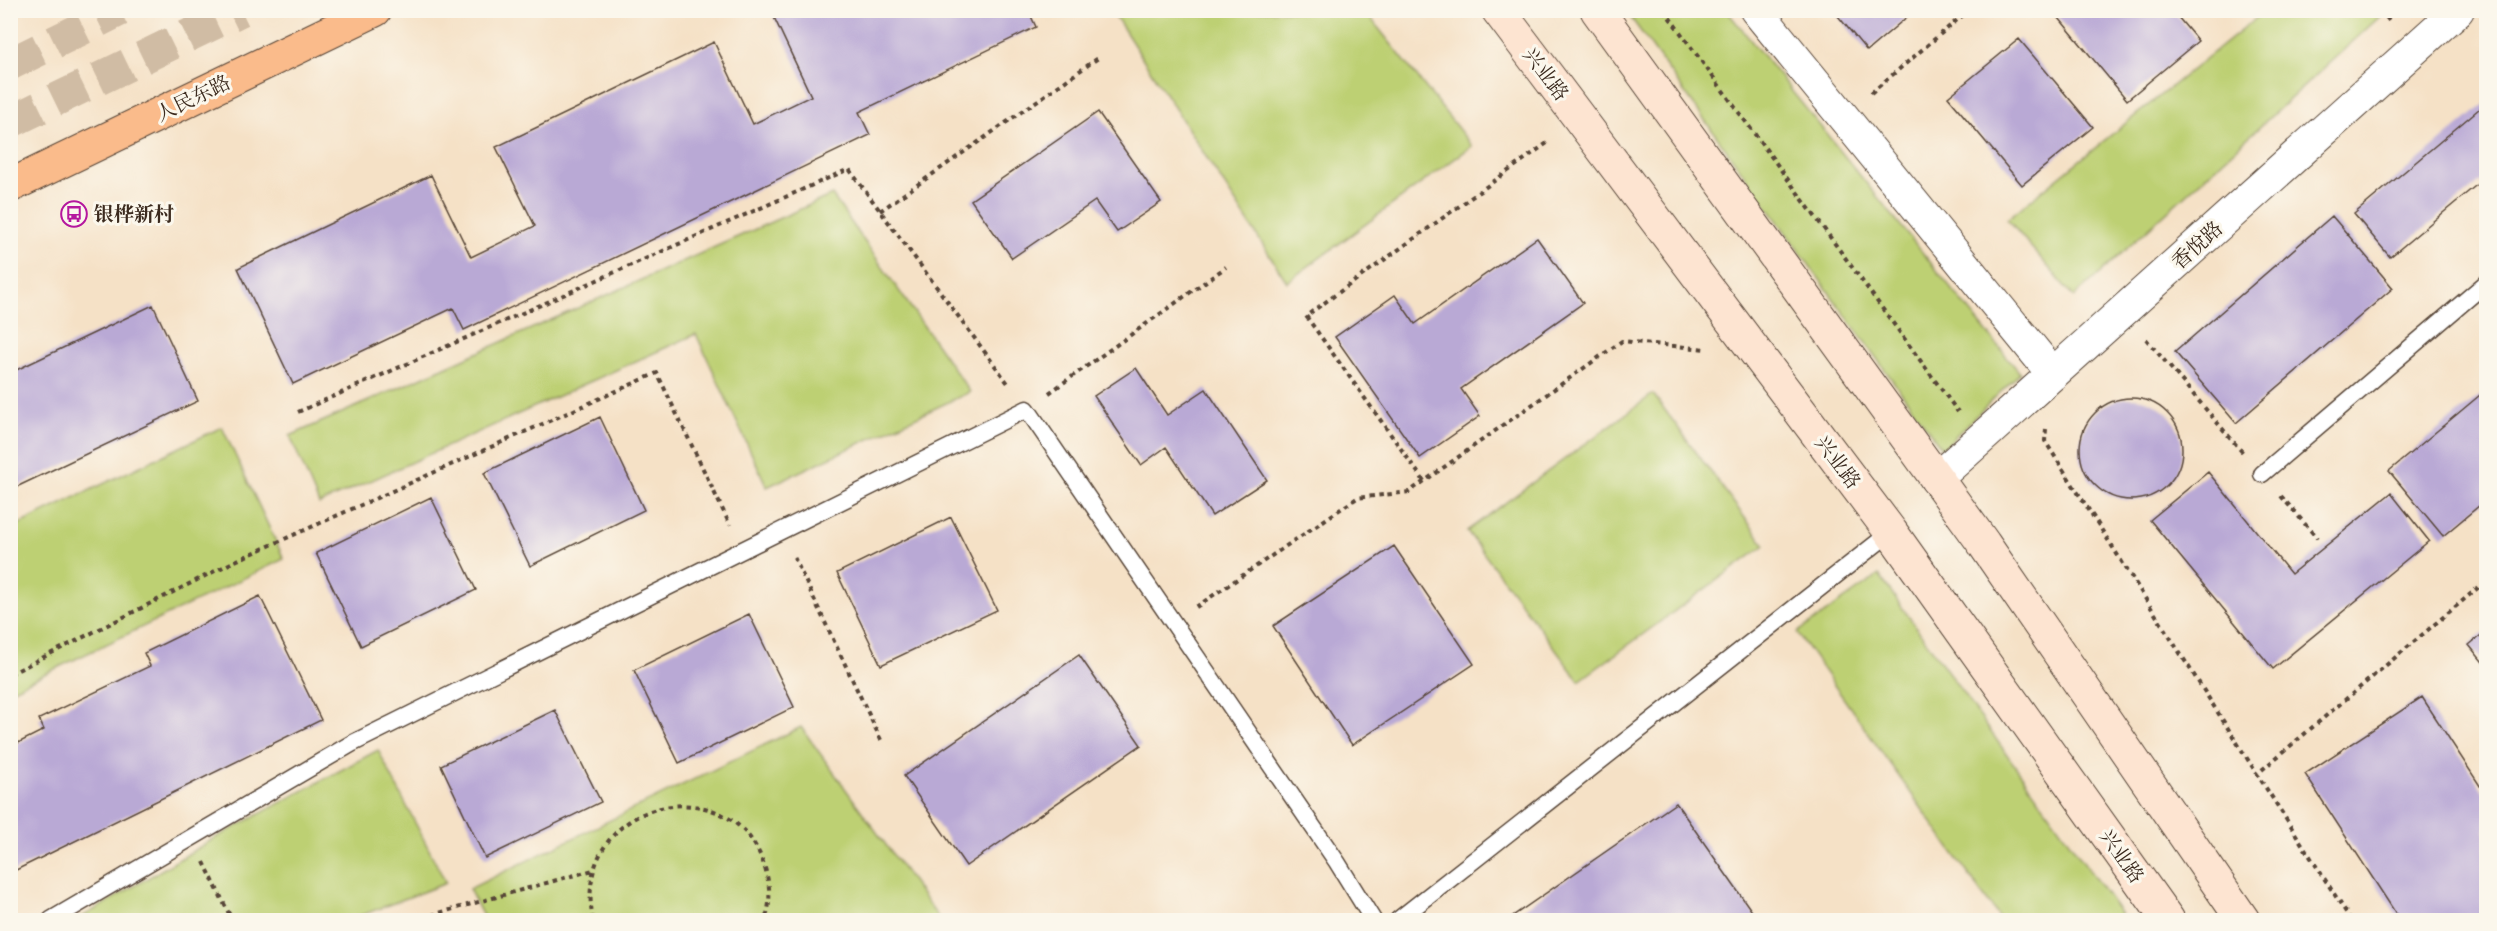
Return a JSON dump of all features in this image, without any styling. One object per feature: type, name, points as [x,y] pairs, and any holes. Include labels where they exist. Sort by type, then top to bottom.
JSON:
[{"type":"main road","name":"人民东路","points":[[10,186],[375,10]]},
{"type":"main road","name":"兴业路","points":[[1498,10],[1891,531],[2168,921]]},
{"type":"main road","points":[[1597,10],[1984,544],[2243,921]]},
{"type":"street","points":[[1756,10],[2053,374]]},
{"type":"street","name":"香悅路","points":[[1936,479],[2458,10]]},
{"type":"lane","points":[[2262,474],[2487,283]]},
{"type":"lane","points":[[51,921],[351,744],[1027,409],[1337,862],[1373,921]]},
{"type":"lane","points":[[1398,921],[1891,531]]},
{"type":"path","points":[[1664,10],[1979,440]]},
{"type":"path","points":[[1843,117],[1969,10]]},
{"type":"path","points":[[880,211],[1101,56]]},
{"type":"path","points":[[1425,481],[1306,316],[1580,120]]},
{"type":"path","points":[[298,412],[849,169],[1027,409],[1226,267]]},
{"type":"path","points":[[2123,312],[2317,538]]},
{"type":"path","points":[[1173,623],[1357,498],[1410,492],[1622,341],[1757,354]]},
{"type":"path","points":[[10,674],[233,562],[657,373],[742,550]]},
{"type":"path","points":[[2053,374],[2045,441],[2351,921]]},
{"type":"path","points":[[781,531],[881,740]]},
{"type":"path","points":[[2257,774],[2487,581]]},
{"type":"path","points":[[593,921],[589,899],[593,870],[606,844],[627,822],[654,809],[683,805],[713,811],[739,826],[758,849],[768,877],[770,907],[765,921]]},
{"type":"path","points":[[192,837],[232,921]]},
{"type":"path","points":[[414,921],[593,870]]},
{"type":"green space","points":[[1112,11],[1365,11],[1472,146],[1287,282]]},
{"type":"green space","points":[[1626,11],[1727,11],[2020,373],[1942,449]]},
{"type":"green space","points":[[2265,11],[2386,11],[2074,297],[2007,219]]},
{"type":"green space","points":[[832,195],[970,392],[767,487],[696,334],[319,504],[290,436]]},
{"type":"green space","points":[[1653,394],[1765,545],[1579,681],[1467,531]]},
{"type":"green space","points":[[222,427],[284,559],[11,690],[11,528]]},
{"type":"green space","points":[[1879,575],[2125,920],[2001,920],[1797,633]]},
{"type":"green space","points":[[801,727],[940,920],[485,920],[469,889]]},
{"type":"green space","points":[[378,750],[446,883],[349,920],[77,920],[215,838]]},
{"type":"building","points":[[778,10],[1028,10],[1036,27],[859,112],[870,135],[464,330],[453,308],[293,384],[238,268],[431,175],[471,257],[535,226],[496,147],[714,42],[753,124],[811,96],[772,13]]},
{"type":"building","points":[[1833,10],[1915,10],[1867,51]]},
{"type":"building","points":[[2056,10],[2172,10],[2198,41],[2127,100],[2054,12]]},
{"type":"building","points":[[2019,39],[2093,127],[2022,185],[1948,97]]},
{"type":"building","points":[[2486,103],[2486,177],[2390,257],[2354,214]]},
{"type":"building","points":[[1098,112],[1161,202],[1117,232],[1095,201],[1012,258],[971,200]]},
{"type":"building","points":[[2332,216],[2393,288],[2236,423],[2175,352]]},
{"type":"building","points":[[1537,238],[1583,303],[1461,389],[1480,416],[1420,458],[1335,337],[1395,295],[1415,324]]},
{"type":"building","points":[[153,305],[198,401],[10,490],[10,373]]},
{"type":"building","points":[[1136,368],[1167,415],[1206,389],[1267,480],[1212,516],[1166,447],[1141,465],[1094,396]]},
{"type":"building","points":[[2486,390],[2486,500],[2443,536],[2389,471]]},
{"type":"building","points":[[2131,398],[2151,402],[2167,413],[2178,429],[2182,449],[2178,469],[2167,485],[2151,496],[2131,500],[2111,496],[2095,485],[2084,469],[2080,449],[2084,429],[2095,413],[2111,402]]},
{"type":"building","points":[[600,417],[644,510],[530,566],[484,473]]},
{"type":"building","points":[[2208,472],[2291,574],[2391,493],[2429,541],[2273,669],[2150,520]]},
{"type":"building","points":[[431,497],[476,590],[361,646],[316,553]]},
{"type":"building","points":[[951,517],[997,610],[881,665],[837,573]]},
{"type":"building","points":[[1394,546],[1474,664],[1352,745],[1273,626]]},
{"type":"building","points":[[260,596],[321,720],[10,873],[10,747],[44,730],[39,719],[150,666],[144,653]]},
{"type":"building","points":[[749,614],[794,707],[679,763],[634,670]]},
{"type":"building","points":[[2486,631],[2486,666],[2469,645]]},
{"type":"building","points":[[1079,655],[1141,745],[966,866],[904,776]]},
{"type":"building","points":[[2422,697],[2486,795],[2486,920],[2400,920],[2305,774]]},
{"type":"building","points":[[555,710],[601,802],[485,858],[441,765]]},
{"type":"building","points":[[1676,803],[1758,920],[1507,920]]},
{"type":"tunnel","points":[[10,64],[120,10]]},
{"type":"tunnel","points":[[10,122],[241,10]]},
{"type":"place","name":"银桦新村","points":[[74,214]]}]
